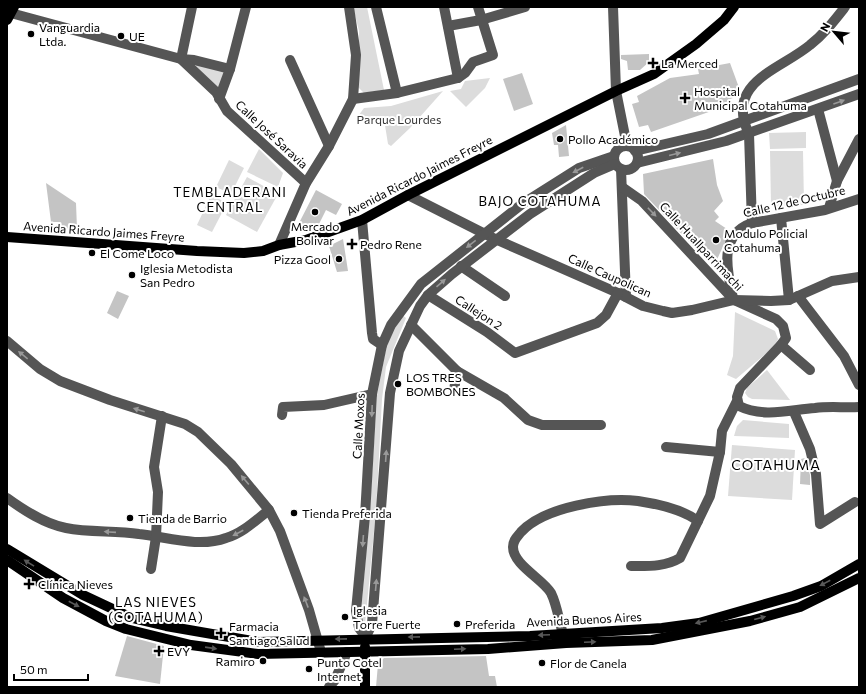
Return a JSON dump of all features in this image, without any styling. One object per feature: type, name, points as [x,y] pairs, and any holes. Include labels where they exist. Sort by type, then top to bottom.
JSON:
[{"type":"main road","name":"Avenida Ricardo Jaimes Freyre","points":[[7,237],[244,253],[263,251],[279,244],[306,240],[362,220],[408,195],[616,91],[654,74],[682,55],[714,29],[734,7]]},
{"type":"main road","name":"Avenida Buenos Aires","points":[[7,548],[83,595],[132,618],[166,626],[258,642],[365,637],[563,634],[662,628],[699,623],[793,596],[821,586],[859,564]]},
{"type":"main road","name":"Avenida Buenos Aires","points":[[7,560],[63,598],[106,621],[145,635],[191,645],[258,654],[488,648],[652,640],[750,621],[800,607],[859,578]]},
{"type":"main road","name":"Calle Moxos","points":[[365,637],[365,687]]},
{"type":"street","points":[[192,7],[181,59],[194,60],[230,69]]},
{"type":"street","points":[[219,99],[230,69],[246,7]]},
{"type":"street","points":[[279,244],[306,183],[329,146],[353,99],[356,55],[349,7]]},
{"type":"street","points":[[376,7],[397,94]]},
{"type":"street","points":[[444,7],[458,78]]},
{"type":"street","points":[[353,99],[397,94],[458,78],[465,73],[473,62],[493,55],[478,7]]},
{"type":"street","points":[[448,26],[481,20],[525,7]]},
{"type":"street","points":[[613,7],[616,91],[624,136],[628,148],[638,156],[637,163]]},
{"type":"street","points":[[752,223],[749,134],[743,122],[743,110],[746,98],[754,83],[763,74],[809,46],[823,34],[845,7]]},
{"type":"street","name":"Calle José Saravia","points":[[10,13],[181,59],[216,92],[227,111],[306,183]]},
{"type":"street","points":[[290,60],[329,146]]},
{"type":"street","points":[[622,295],[622,187],[616,152],[628,148],[708,134],[859,79]]},
{"type":"street","points":[[617,163],[632,168],[637,163],[749,134],[859,94]]},
{"type":"street","points":[[818,110],[837,181]]},
{"type":"street","points":[[829,208],[837,181],[859,139]]},
{"type":"street","name":"Calle Moxos","points":[[617,163],[594,173],[565,190],[496,238],[428,295],[420,306],[399,352],[390,393],[372,624],[365,637],[359,628],[356,611],[366,508],[372,394],[382,345],[398,315],[421,284],[484,233],[522,204],[579,168],[617,163]]},
{"type":"street","name":"Calle Huallparrimachi","points":[[622,187],[642,201],[734,300],[776,319],[783,326],[786,338],[781,345]]},
{"type":"street","name":"Calle Caupolican","points":[[408,195],[484,233],[622,295],[643,306],[672,313],[711,307],[734,300],[771,301],[794,298],[832,281],[859,277]]},
{"type":"street","name":"Calle 12 de Octubre","points":[[734,300],[727,272],[729,249],[735,232],[752,223],[829,208],[859,199]]},
{"type":"street","points":[[781,218],[794,298],[844,356],[859,385]]},
{"type":"street","points":[[362,220],[372,333],[374,339],[382,345]]},
{"type":"street","points":[[461,266],[505,296]]},
{"type":"street","name":"Callejon 2","points":[[428,295],[487,332],[515,353],[597,324],[622,295]]},
{"type":"street","points":[[411,326],[457,371],[504,398],[528,420],[542,425],[601,425]]},
{"type":"street","points":[[7,341],[40,369],[60,381],[110,400],[186,424],[198,432],[231,464],[269,510],[280,531],[309,610],[322,652]]},
{"type":"street","points":[[630,566],[658,566],[672,563],[680,558],[713,487],[720,452],[722,431],[737,401],[740,388],[781,345],[810,370]]},
{"type":"street","points":[[454,390],[457,371]]},
{"type":"street","points":[[282,414],[283,406],[324,405],[372,394]]},
{"type":"street","points":[[737,401],[739,406],[755,412],[794,412],[816,408],[859,407]]},
{"type":"street","points":[[794,412],[810,449],[816,474],[820,524],[856,502]]},
{"type":"street","points":[[151,569],[156,537],[158,492],[154,467],[162,416]]},
{"type":"street","points":[[666,447],[720,452]]},
{"type":"street","points":[[7,498],[44,521],[66,528],[139,534],[204,542],[226,539],[240,532],[269,510]]},
{"type":"street","points":[[563,634],[551,592],[517,559],[513,549],[513,541],[525,528],[542,516],[574,506],[612,501],[638,501],[653,504],[684,513],[698,521]]},
{"type":"street","points":[[329,687],[335,680],[347,652]]},
{"type":"green space","points":[[353,7],[367,7],[384,90],[364,93],[358,87],[359,31]]},
{"type":"green space","points":[[196,65],[224,71],[219,88],[196,67]]},
{"type":"green space","points":[[490,78],[485,88],[466,107],[450,91],[461,89],[465,81]]},
{"type":"green space","name":"Parque Lourdes","points":[[443,91],[410,128],[391,146],[388,144],[384,119],[356,119],[364,108],[391,106]]},
{"type":"green space","points":[[806,132],[806,148],[770,149],[769,133]]},
{"type":"green space","points":[[259,149],[283,173],[278,187],[247,172]]},
{"type":"green space","points":[[770,151],[803,151],[804,205],[771,206]]},
{"type":"green space","points":[[229,160],[244,168],[231,194],[216,187]]},
{"type":"green space","points":[[247,177],[278,194],[257,232],[226,215]]},
{"type":"green space","points":[[211,195],[227,203],[212,232],[197,225]]},
{"type":"green space","points":[[735,312],[775,331],[778,339],[776,345],[736,379],[727,375],[733,356]]},
{"type":"green space","points":[[402,315],[406,318],[386,367],[382,399],[376,511],[365,624],[362,625],[360,624],[370,509],[377,395],[387,343]]},
{"type":"green space","points":[[767,370],[790,400],[752,399],[748,397],[745,393],[747,388]]},
{"type":"green space","points":[[743,420],[789,424],[789,438],[734,436],[737,426]]},
{"type":"green space","points":[[732,445],[795,450],[792,500],[728,496]]},
{"type":"building","points":[[649,54],[649,62],[640,70],[628,70],[627,61],[621,59],[621,55]]},
{"type":"building","name":"Hospital Municipal Cotahuma","points":[[730,63],[741,93],[739,96],[727,100],[729,105],[651,132],[648,125],[639,127],[632,104],[639,102],[637,96],[670,78],[699,74],[698,69]]},
{"type":"building","points":[[522,73],[533,104],[514,111],[503,79]]},
{"type":"building","name":"Pollo Académico","points":[[566,125],[569,156],[559,157],[558,145],[554,145],[552,133]]},
{"type":"building","points":[[713,159],[717,185],[723,201],[714,211],[719,217],[715,221],[730,231],[715,264],[702,252],[698,245],[694,247],[644,194],[643,174]]},
{"type":"building","points":[[46,183],[76,203],[77,229],[59,228],[59,222],[51,222]]},
{"type":"building","name":"Mercado Bolivar","points":[[316,190],[342,204],[336,215],[326,210],[316,230],[313,230],[299,223]]},
{"type":"building","name":"Pizza Gool","points":[[343,239],[348,271],[337,272],[329,246]]},
{"type":"building","points":[[117,291],[129,296],[118,319],[107,313]]},
{"type":"building","points":[[805,458],[810,475],[810,485],[800,484],[801,459]]},
{"type":"building","points":[[127,636],[164,646],[160,684],[115,676]]},
{"type":"building","points":[[486,656],[489,676],[495,676],[497,687],[376,687],[378,664],[384,658]]},
{"type":"place","name":"Vanguardia Ltda.","points":[[31,34]]},
{"type":"place","name":"UE","points":[[121,36]]},
{"type":"place","name":"La Merced","points":[[653,63]]},
{"type":"place","name":"Hospital Municipal Cotahuma","points":[[685,98]]},
{"type":"place","name":"Pollo Académico","points":[[560,139]]},
{"type":"place","name":"Mercado Bolivar","points":[[315,212]]},
{"type":"place","name":"Modulo Policial Cotahuma","points":[[716,240]]},
{"type":"place","name":"Pedro Rene","points":[[352,244]]},
{"type":"place","name":"El Come Loco","points":[[92,253]]},
{"type":"place","name":"Pizza Gool","points":[[339,259]]},
{"type":"place","name":"Iglesia Metodista San Pedro","points":[[132,275]]},
{"type":"place","name":"LOS TRES BOMBONES","points":[[398,384]]},
{"type":"place","name":"Tienda Preferida","points":[[294,513]]},
{"type":"place","name":"Tienda de Barrio","points":[[130,518]]},
{"type":"place","name":"Clínica Nieves","points":[[29,584]]},
{"type":"place","name":"Iglesia Torre Fuerte","points":[[345,617]]},
{"type":"place","name":"Preferida","points":[[457,624]]},
{"type":"place","name":"Farmacia Santiago Salud","points":[[221,633]]},
{"type":"place","name":"EVY","points":[[159,651]]},
{"type":"place","name":"Ramiro","points":[[263,661]]},
{"type":"place","name":"Flor de Canela","points":[[542,663]]},
{"type":"place","name":"Punto Cotel Internet","points":[[309,669]]},
{"type":"district","name":"TEMBLADERANI CENTRAL","points":[[230,200]]},
{"type":"district","name":"BAJO COTAHUMA","points":[[540,201]]},
{"type":"district","name":"COTAHUMA","points":[[776,464]]},
{"type":"district","name":"LAS NIEVES (COTAHUMA)","points":[[156,610]]}]
